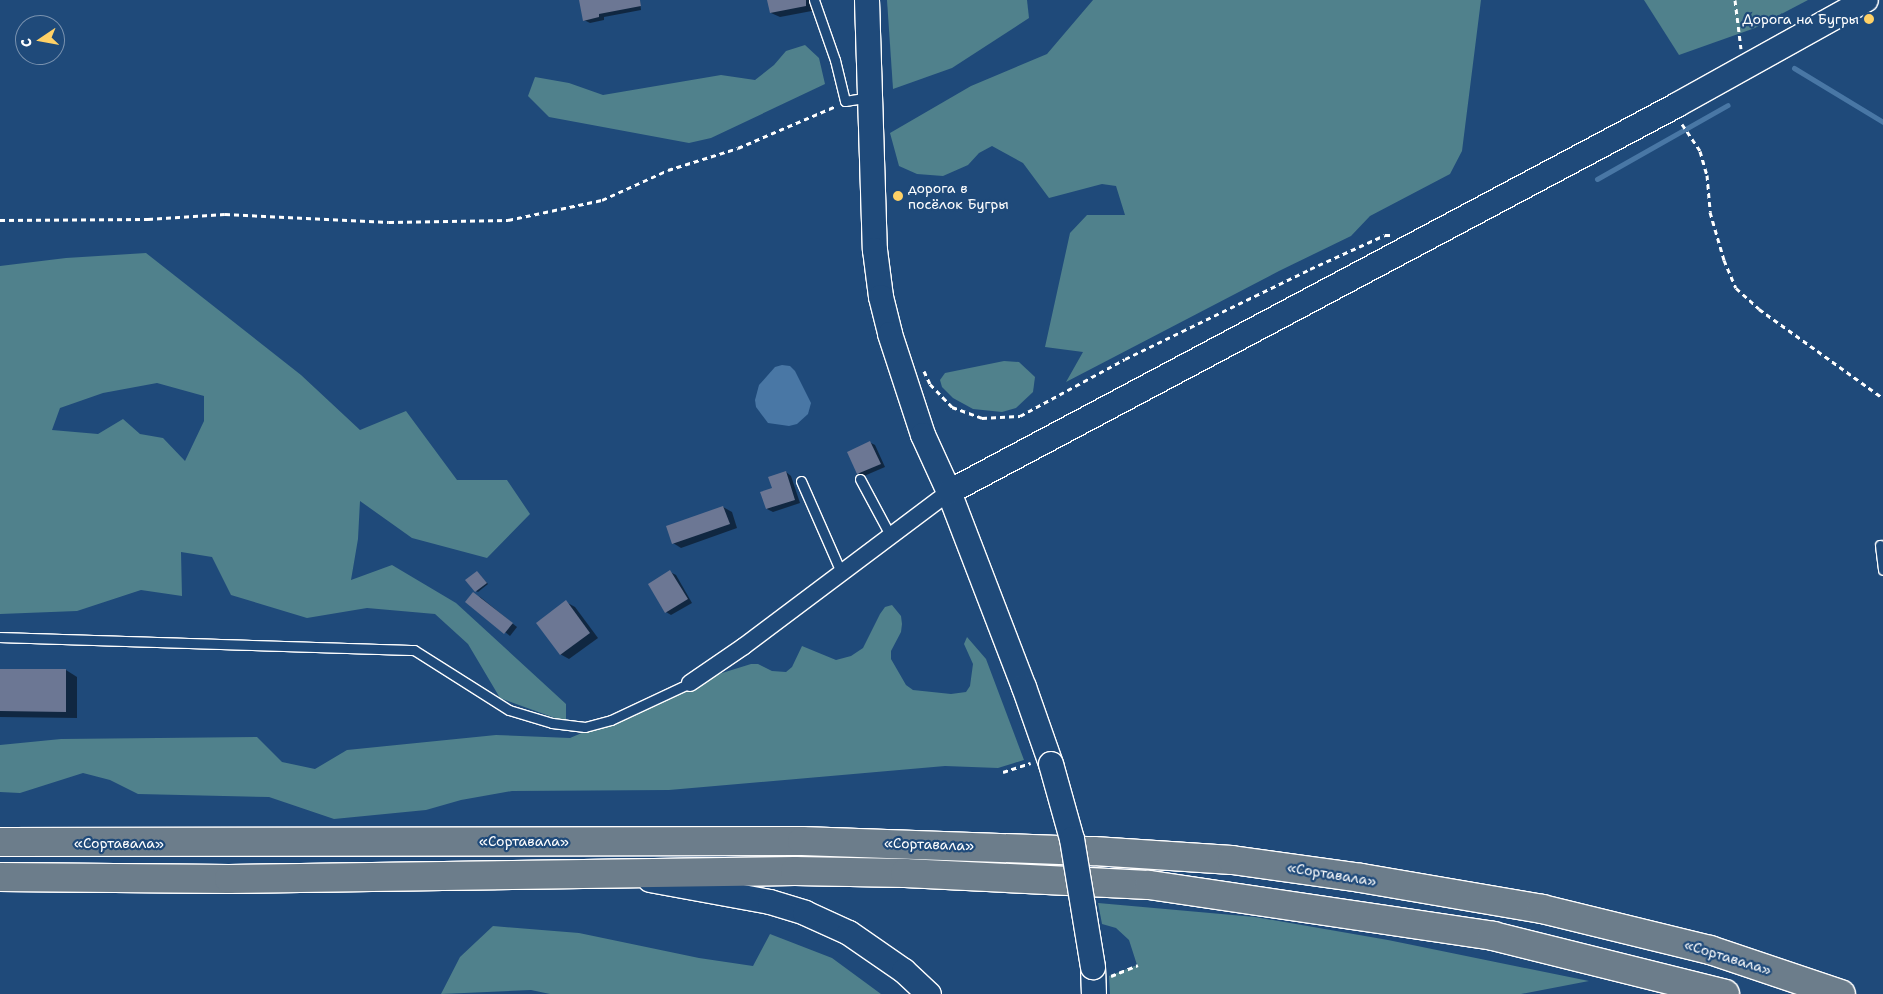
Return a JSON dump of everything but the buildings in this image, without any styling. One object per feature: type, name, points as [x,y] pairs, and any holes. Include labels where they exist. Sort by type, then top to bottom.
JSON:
[{"type":"highway","name":"«Сортавала»","points":[[0,842],[821,841],[1094,850],[1232,860],[1361,878],[1542,909],[1710,950],[1841,994]]},
{"type":"highway","points":[[0,877],[229,879],[795,872],[895,873],[1149,885],[1493,936],[1725,994]]},
{"type":"main road","points":[[867,0],[875,250],[881,297],[903,379],[923,435],[949,492],[1050,760],[1072,839],[1093,981]]},
{"type":"main road","points":[[949,492],[1143,391],[1746,67],[1866,0]]},
{"type":"main road","points":[[626,875],[770,902],[805,913],[849,933],[904,971],[929,994]]},
{"type":"street","points":[[690,683],[744,646],[949,492]]},
{"type":"lane","points":[[814,0],[835,60],[845,101],[871,97]]},
{"type":"lane","points":[[860,480],[890,535]]},
{"type":"lane","points":[[801,482],[841,572]]},
{"type":"lane","points":[[1880,545],[1883,570]]},
{"type":"lane","points":[[0,637],[414,650],[509,710],[552,722],[585,727],[611,720],[690,683]]},
{"type":"path","points":[[1735,0],[1739,42],[1746,67]]},
{"type":"path","points":[[0,220],[148,219],[225,214],[389,222],[508,220],[602,200],[668,170],[738,148],[845,101]]},
{"type":"path","points":[[1682,125],[1684,131],[1700,151],[1707,175],[1710,212],[1724,260],[1736,288],[1759,309],[1883,398]]},
{"type":"path","points":[[922,366],[930,384],[952,407],[982,418],[1020,416],[1113,365],[1328,261]]},
{"type":"path","points":[[1003,772],[1050,760]]},
{"type":"path","points":[[1093,981],[1138,965]]},
{"type":"green space","points":[[887,0],[1027,0],[1029,18],[952,68],[893,89]]},
{"type":"green space","points":[[1093,0],[1481,0],[1462,151],[1450,174],[1370,216],[1351,236],[1279,271],[1066,382],[1083,352],[1045,347],[1070,233],[1087,215],[1125,215],[1116,186],[1102,184],[1049,198],[1023,163],[992,146],[979,153],[968,165],[943,176],[917,174],[899,166],[890,133],[971,86],[1047,54]]},
{"type":"green space","points":[[1644,0],[1808,0],[1755,28],[1679,55]]},
{"type":"green space","points":[[805,45],[819,58],[825,84],[711,138],[689,143],[549,117],[528,96],[535,77],[569,83],[603,95],[721,75],[755,80],[774,65],[786,51]]},
{"type":"green space","points":[[146,253],[301,375],[360,430],[406,411],[457,480],[507,480],[530,514],[487,558],[412,538],[360,501],[358,539],[351,580],[392,565],[456,603],[566,704],[566,722],[500,698],[468,644],[435,614],[367,608],[307,618],[231,595],[212,557],[181,552],[182,596],[141,590],[77,611],[0,614],[0,266],[66,258]],"holes":[[[157,383],[204,396],[204,421],[185,461],[163,438],[140,434],[123,419],[98,434],[52,430],[60,408],[103,393]]]},
{"type":"green space","points":[[1004,361],[1019,362],[1035,377],[1033,392],[1016,408],[1002,412],[973,409],[953,398],[942,387],[940,380],[945,373]]},
{"type":"green space","points":[[892,605],[901,616],[902,624],[901,632],[891,651],[891,659],[906,685],[913,690],[951,694],[966,692],[970,686],[973,664],[964,644],[967,637],[986,659],[1024,760],[998,768],[945,766],[669,790],[512,791],[461,800],[426,810],[334,819],[269,797],[138,794],[110,780],[83,773],[20,793],[0,792],[0,745],[61,739],[257,737],[282,762],[315,769],[347,750],[496,735],[570,738],[722,673],[751,664],[758,664],[772,671],[786,672],[792,667],[802,646],[836,660],[851,656],[863,648],[880,614],[885,607]]},
{"type":"green space","points":[[1098,903],[1255,917],[1388,940],[1589,981],[1521,994],[1110,994],[1109,976],[1137,965],[1129,940],[1116,928],[1102,924]]},
{"type":"green space","points":[[493,926],[579,933],[699,958],[753,966],[770,934],[832,958],[881,994],[550,994],[531,990],[441,994],[460,957]]},
{"type":"water","points":[[782,365],[790,366],[795,371],[811,403],[808,414],[797,424],[789,426],[768,423],[756,407],[755,400],[759,385],[775,367]]},
{"type":"waterway","points":[[1794,68],[1883,122]]},
{"type":"waterway","points":[[1597,179],[1728,105]]},
{"type":"place","name":"Дорога на Бугры","points":[[1869,19]]},
{"type":"place","name":"дорога в посёлок Бугры","points":[[898,196]]}]
